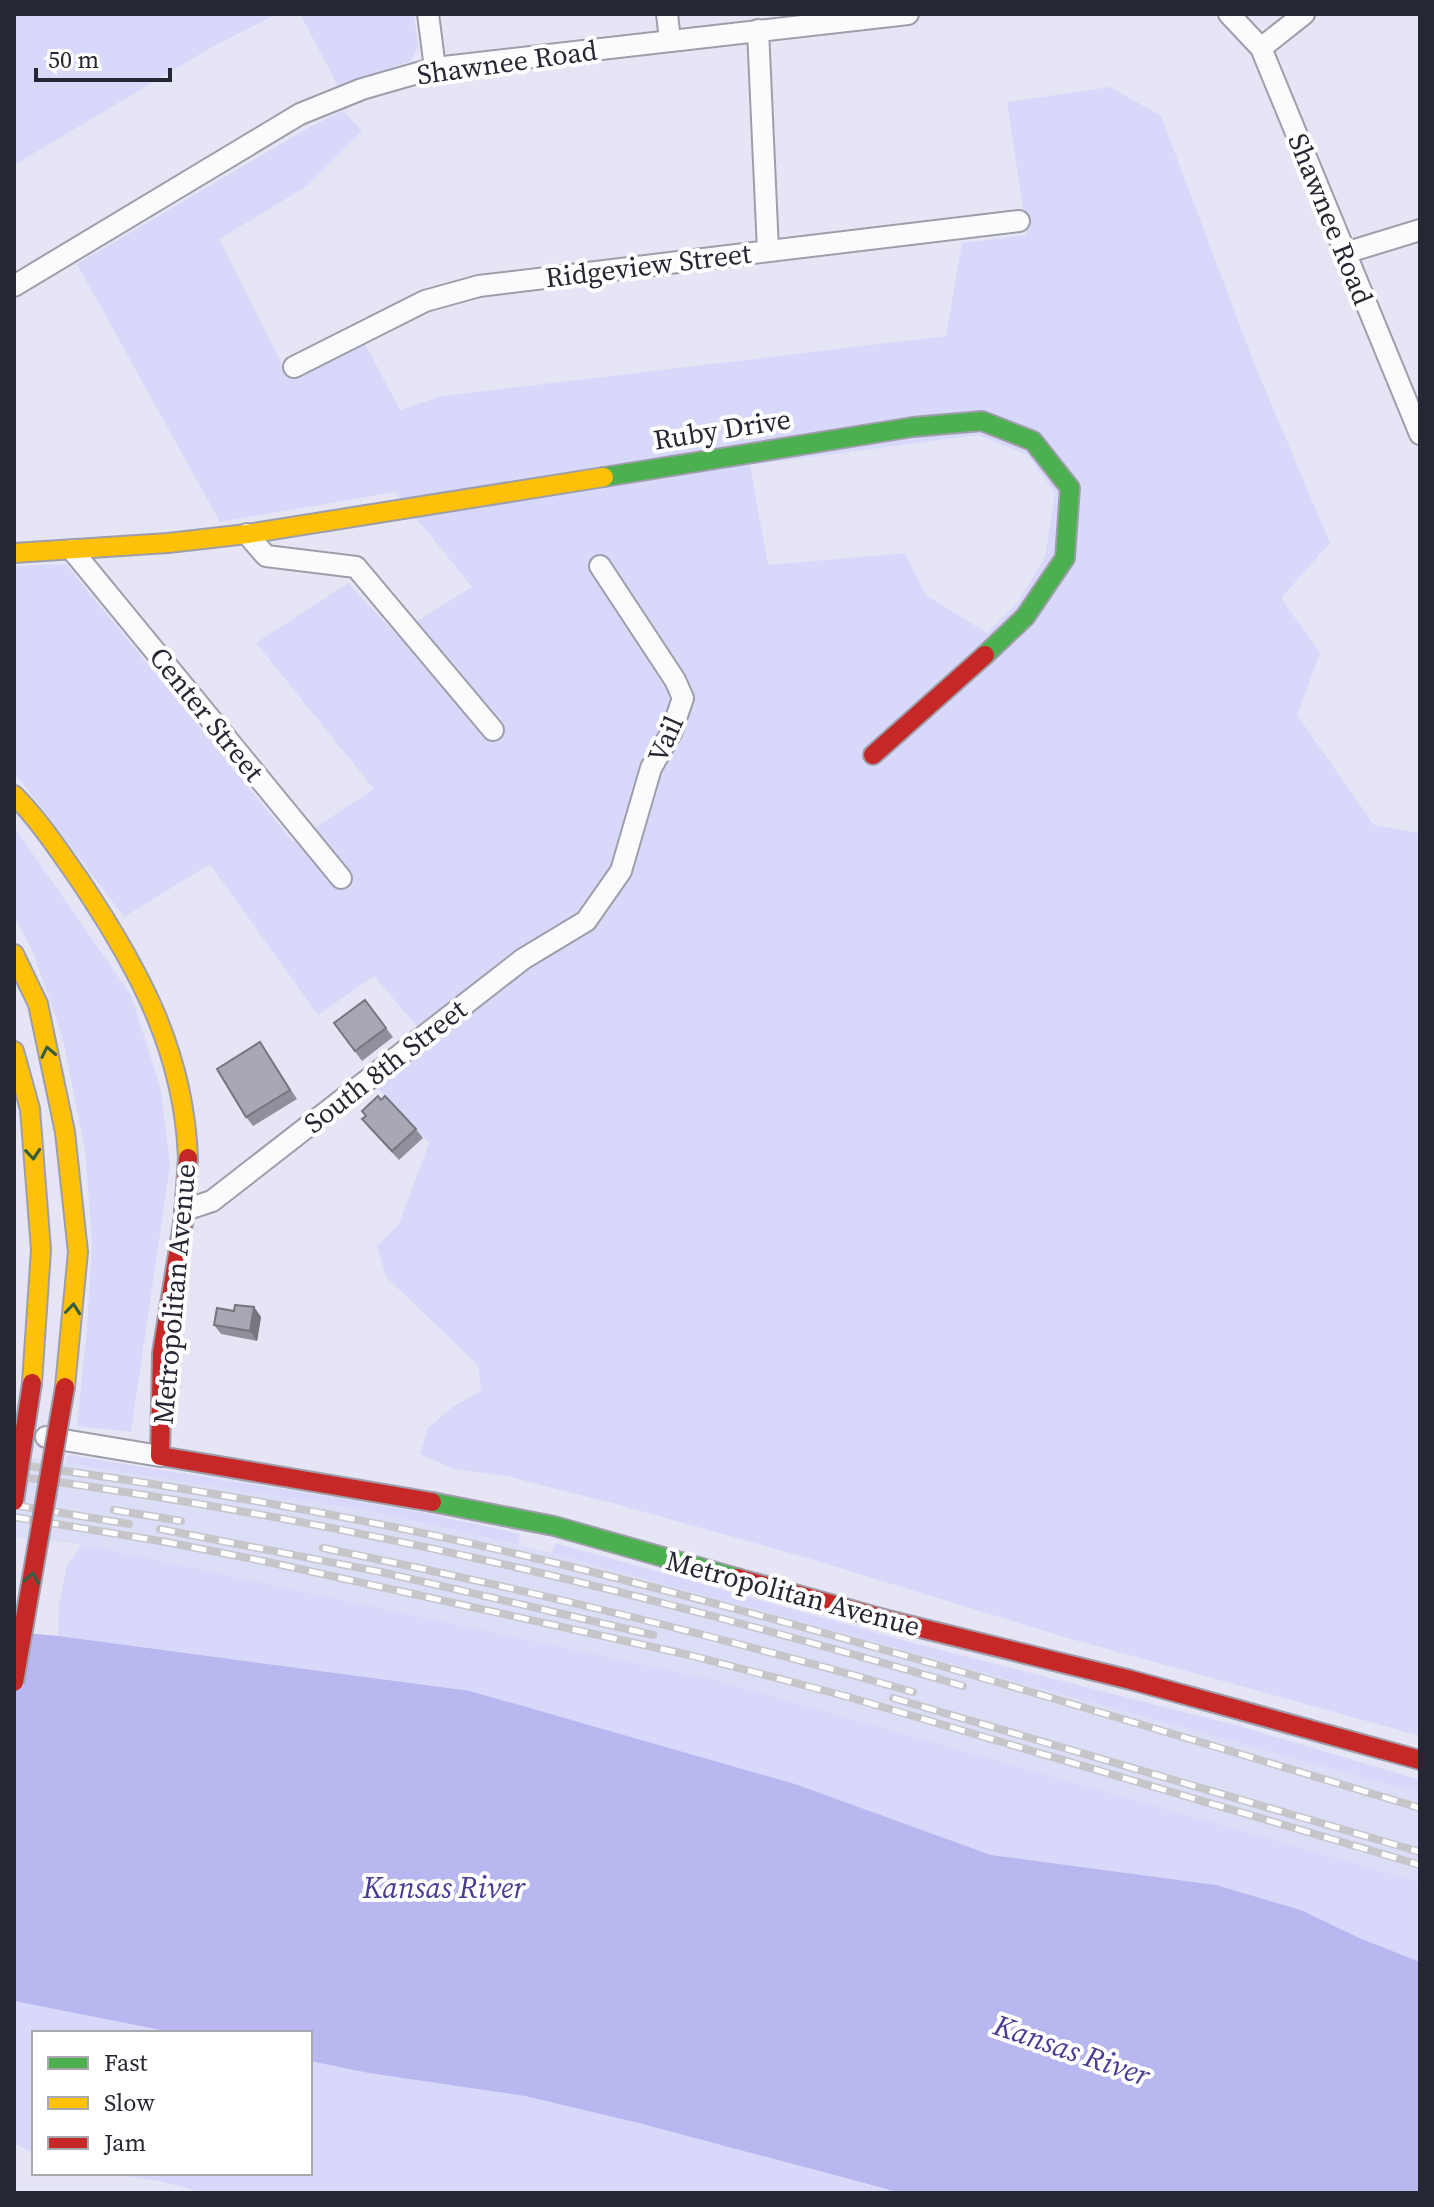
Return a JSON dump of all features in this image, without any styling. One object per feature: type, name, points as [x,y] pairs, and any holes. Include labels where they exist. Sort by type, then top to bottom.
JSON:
[{"type":"main road","name":"Ruby Drive","points":[[14,553],[168,543],[247,534],[913,427],[982,421],[1033,441],[1070,488],[1065,558],[1025,617],[873,755]]},
{"type":"main road","name":"Metropolitan Avenue","points":[[14,795],[32,814],[113,928],[151,997],[175,1067],[183,1107],[188,1170],[185,1210],[162,1352],[160,1456],[396,1495],[554,1526],[888,1620],[1131,1680],[1420,1760]]},
{"type":"main road","points":[[14,954],[38,1004],[65,1132],[78,1252],[65,1387],[14,1682]]},
{"type":"main road","points":[[14,1051],[30,1109],[41,1250],[32,1383],[14,1501]]},
{"type":"street","points":[[428,14],[435,68]]},
{"type":"street","points":[[667,14],[670,40]]},
{"type":"street","name":"Shawnee Road","points":[[14,286],[300,114],[362,89],[435,68],[908,14]]},
{"type":"street","name":"Shawnee Road","points":[[1229,14],[1261,48],[1420,434]]},
{"type":"street","points":[[1261,48],[1304,14]]},
{"type":"street","points":[[758,30],[768,251]]},
{"type":"street","name":"Ridgeview Street","points":[[294,367],[425,301],[479,286],[1019,221]]},
{"type":"street","points":[[1345,253],[1420,230]]},
{"type":"street","points":[[247,534],[266,556],[356,567],[493,730]]},
{"type":"street","name":"Center Street","points":[[72,550],[341,878]]},
{"type":"street","name":"Vail","points":[[586,921],[621,871],[651,768],[671,733],[683,698],[675,680],[600,566]]},
{"type":"street","name":"South 8th Street","points":[[185,1210],[212,1201],[523,959],[586,921]]},
{"type":"street","name":"Metropolitan Avenue","points":[[14,1432],[160,1456]]},
{"type":"shaded area","points":[[14,14],[277,14],[212,47],[14,165]]},
{"type":"shaded area","points":[[300,14],[414,14],[418,47],[411,61],[338,86]]},
{"type":"shaded area","points":[[1110,87],[1161,116],[1254,363],[1330,543],[1281,598],[1320,653],[1297,715],[1374,825],[1420,833],[1420,1736],[1064,1637],[807,1558],[623,1506],[506,1476],[454,1469],[420,1454],[428,1428],[454,1406],[481,1391],[478,1365],[386,1277],[377,1246],[399,1224],[429,1143],[378,1088],[433,1045],[374,976],[318,1015],[210,864],[124,917],[14,774],[14,566],[66,564],[293,842],[374,789],[256,643],[348,583],[396,634],[472,587],[395,492],[220,522],[77,264],[308,128],[343,111],[362,131],[307,186],[219,239],[290,380],[365,344],[400,410],[442,396],[946,336],[962,243],[1027,235],[1007,102]],"holes":[[[978,435],[1028,455],[1055,493],[1045,557],[1018,602],[987,633],[926,595],[905,553],[768,565],[750,465]]]},
{"type":"shaded area","points":[[14,827],[131,995],[161,1090],[170,1165],[131,1432],[77,1426],[92,1241],[85,1151],[63,1039],[33,952],[14,915]]},
{"type":"shaded area","points":[[14,1455],[360,1509],[587,1561],[1420,1793],[1420,1882],[715,1680],[82,1544],[14,1537]]},
{"type":"shaded area","points":[[68,1455],[425,1513],[520,1534],[519,1545],[360,1509],[66,1463]]},
{"type":"shaded area","points":[[555,1543],[917,1644],[1243,1727],[1420,1780],[1420,1793],[552,1553]]},
{"type":"shaded area","points":[[82,1544],[715,1680],[1420,1882],[1420,1963],[1370,1944],[1301,1910],[1216,1885],[991,1855],[795,1784],[683,1753],[58,1636],[59,1604],[67,1566]]},
{"type":"shaded area","points":[[14,2001],[166,2031],[32,2031],[32,2152],[14,2144]]},
{"type":"shaded area","points":[[312,2061],[572,2106],[901,2193],[206,2193],[120,2175],[312,2175]]},
{"type":"water","name":"Kansas River","points":[[14,1632],[470,1691],[795,1784],[991,1855],[1216,1885],[1301,1910],[1359,1938],[1420,1962],[1420,2193],[901,2193],[525,2096],[312,2061],[312,2031],[166,2031],[14,2001]]},
{"type":"building","points":[[365,1000],[386,1028],[355,1051],[334,1023]]},
{"type":"building","points":[[260,1042],[290,1090],[246,1117],[217,1069]]},
{"type":"building","points":[[378,1096],[381,1100],[385,1096],[416,1129],[392,1151],[362,1119],[366,1116],[362,1111]]},
{"type":"building","points":[[235,1305],[254,1307],[250,1331],[214,1325],[217,1308],[234,1311]]},
{"type":"railway","points":[[14,1464],[294,1508],[434,1535],[572,1567],[891,1652],[1420,1808]]},
{"type":"railway","points":[[14,1476],[250,1513],[484,1560],[725,1619],[963,1686]]},
{"type":"railway","points":[[14,1505],[129,1524]]},
{"type":"railway","points":[[114,1510],[181,1521]]},
{"type":"railway","points":[[14,1517],[268,1562],[689,1655],[845,1696],[1420,1865]]},
{"type":"railway","points":[[160,1529],[381,1572],[653,1635]]},
{"type":"railway","points":[[323,1548],[619,1614],[913,1692]]},
{"type":"railway","points":[[893,1698],[1420,1852]]},
{"type":"traffic: fast","points":[[604,477],[913,427],[982,421],[1033,441],[1070,488],[1065,558],[1025,617],[985,655]]},
{"type":"traffic: fast","points":[[432,1502],[554,1526],[737,1578]]},
{"type":"traffic: slow","points":[[14,553],[168,543],[247,534],[604,477]]},
{"type":"traffic: slow","points":[[14,795],[41,826],[102,914],[155,1012],[178,1082],[188,1158]]},
{"type":"traffic: slow","points":[[14,954],[38,1004],[65,1132],[78,1252],[65,1387]]},
{"type":"traffic: slow","points":[[14,1051],[30,1109],[41,1250],[32,1383]]},
{"type":"traffic: jam","points":[[873,755],[985,655]]},
{"type":"traffic: jam","points":[[188,1158],[184,1217],[162,1353],[160,1456],[432,1502]]},
{"type":"traffic: jam","points":[[14,1501],[32,1383]]},
{"type":"traffic: jam","points":[[14,1682],[65,1387]]},
{"type":"traffic: jam","points":[[737,1578],[888,1620],[1131,1680],[1420,1760]]}]
